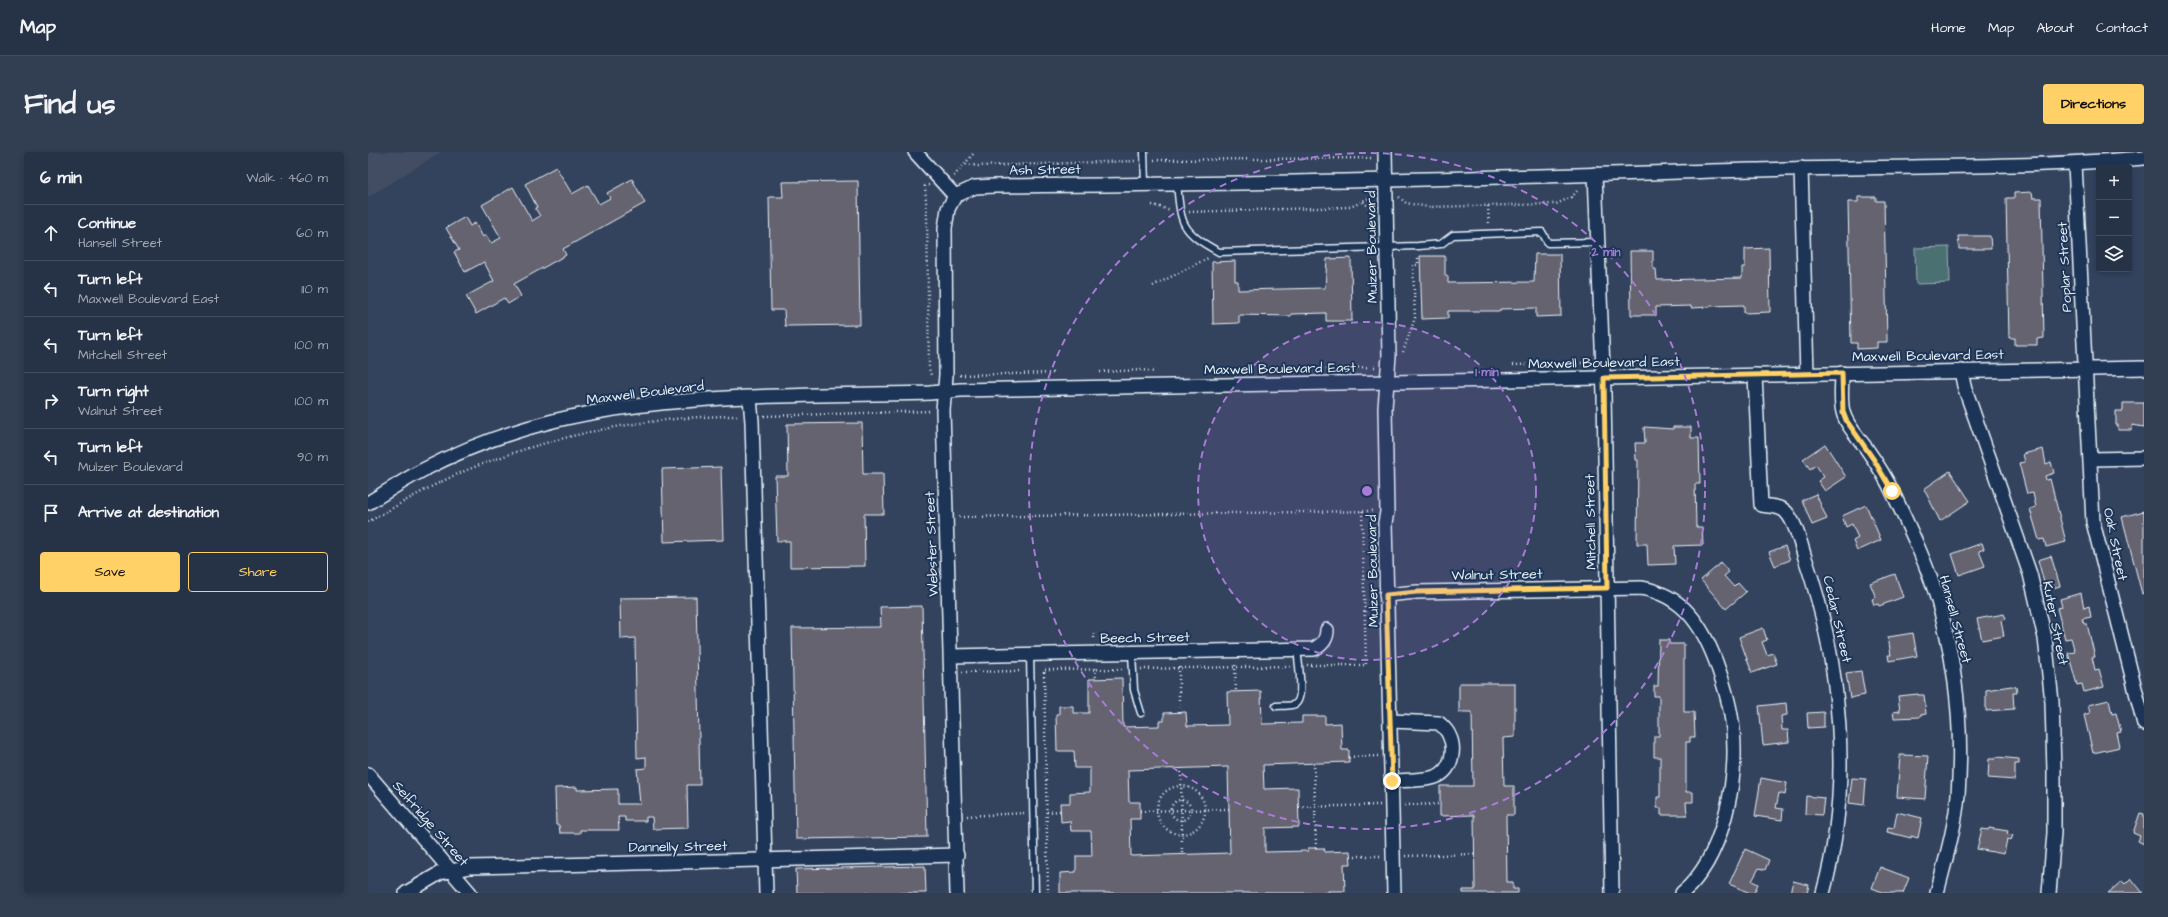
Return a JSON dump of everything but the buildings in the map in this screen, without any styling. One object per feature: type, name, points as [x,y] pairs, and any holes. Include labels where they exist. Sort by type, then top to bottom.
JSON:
[{"type":"street","points":[[915,152],[955,196]]},
{"type":"street","name":"Mulzer Boulevard","points":[[1385,155],[1388,368],[1385,408],[1387,512],[1385,523],[1394,893]]},
{"type":"street","name":"Ash Street","points":[[955,196],[976,188],[995,186],[1385,180],[1801,168],[2075,164],[2144,158]]},
{"type":"street","name":"Poplar Street","points":[[2075,164],[2085,368]]},
{"type":"street","points":[[1801,168],[1807,374]]},
{"type":"street","name":"Mitchell Street","points":[[1595,174],[1604,378],[1612,893]]},
{"type":"street","name":"Webster Street","points":[[955,196],[948,210],[945,228],[945,392],[943,410],[956,816],[957,893]]},
{"type":"street","name":"Oak Street","points":[[2085,368],[2091,459],[2093,522],[2144,724]]},
{"type":"street","name":"Maxwell Boulevard East","points":[[945,392],[1755,374],[2144,368]]},
{"type":"street","name":"Kuter Street","points":[[1961,371],[1964,386],[2030,574],[2046,638],[2052,702],[2054,763],[2054,833],[2049,893]]},
{"type":"street","name":"Hansell Street","points":[[1842,373],[1843,412],[1846,420],[1874,460],[1892,491],[1918,548],[1937,600],[1949,646],[1955,681],[1960,758],[1958,796],[1951,837],[1937,893]]},
{"type":"street","name":"Cedar Street","points":[[1755,374],[1761,505],[1782,509],[1788,515],[1796,530],[1818,595],[1835,676],[1838,716],[1838,799],[1830,869],[1823,893]]},
{"type":"street","name":"Maxwell Boulevard","points":[[368,503],[422,470],[458,454],[553,421],[667,403],[750,398],[945,392]]},
{"type":"street","points":[[750,398],[752,416],[766,893]]},
{"type":"street","points":[[2091,459],[2144,458]]},
{"type":"street","name":"Walnut Street","points":[[1386,595],[1417,592],[1641,588],[1654,590],[1667,595],[1679,604],[1701,629],[1709,644],[1724,686],[1730,713],[1734,748],[1729,795],[1723,822],[1714,849],[1698,876],[1682,893]]},
{"type":"street","name":"Beech Street","points":[[951,656],[1314,649],[1325,641],[1327,630]]},
{"type":"street","points":[[1391,722],[1439,723],[1449,734],[1452,746],[1452,759],[1446,770],[1437,776],[1424,779],[1392,781]]},
{"type":"street","name":"Selfridge Street","points":[[368,774],[470,893]]},
{"type":"street","name":"Dannelly Street","points":[[406,893],[440,873],[470,867],[957,855]]},
{"type":"lane","points":[[1144,152],[1144,184]]},
{"type":"lane","points":[[1177,184],[1180,212],[1185,227],[1195,239],[1219,252],[1418,246],[1441,244],[1453,235],[1542,232],[1548,243],[1598,242]]},
{"type":"lane","points":[[1276,706],[1296,704],[1299,699],[1299,665],[1297,649]]},
{"type":"lane","points":[[1132,653],[1134,690],[1141,713]]},
{"type":"lane","points":[[1030,655],[1035,893]]},
{"type":"path","points":[[931,375],[929,368],[927,216],[925,186],[955,176],[975,152]]},
{"type":"path","points":[[966,164],[977,166],[1144,160],[1385,155]]},
{"type":"path","points":[[1152,205],[1180,212],[1349,207],[1359,204],[1368,198],[1385,197],[1399,197],[1406,203],[1428,207],[1556,204],[1572,197],[1577,191]]},
{"type":"path","points":[[1488,206],[1489,234]]},
{"type":"path","points":[[1402,354],[1415,318],[1414,265],[1418,265],[1418,246]]},
{"type":"path","points":[[1154,286],[1219,252]]},
{"type":"path","points":[[1292,369],[1388,368]]},
{"type":"path","points":[[1095,373],[1142,370],[1162,372]]},
{"type":"path","points":[[960,375],[1063,373]]},
{"type":"path","points":[[368,522],[419,493],[467,470],[555,440],[605,429],[662,421],[721,416],[930,411]]},
{"type":"path","points":[[951,672],[1235,666],[1366,665],[1362,511]]},
{"type":"path","points":[[946,517],[1362,511],[1387,512]]},
{"type":"path","points":[[1235,651],[1236,692]]},
{"type":"path","points":[[1179,652],[1179,712]]},
{"type":"path","points":[[1044,670],[1048,893]]},
{"type":"path","points":[[1349,757],[1391,756]]},
{"type":"path","points":[[1314,763],[1316,848]]},
{"type":"path","points":[[1181,768],[1182,854]]},
{"type":"path","points":[[1181,786],[1197,791],[1202,798],[1205,809],[1201,824],[1191,832],[1182,834],[1169,831],[1162,825],[1157,810],[1163,794],[1175,787],[1181,786]]},
{"type":"path","points":[[1181,800],[1188,804],[1191,809]]},
{"type":"path","points":[[1181,800],[1174,803],[1171,810],[1174,817],[1182,820],[1188,818],[1191,809]]},
{"type":"path","points":[[1298,807],[1440,804]]},
{"type":"path","points":[[1140,811],[1229,809]]},
{"type":"path","points":[[956,816],[1060,811]]},
{"type":"path","points":[[1351,856],[1475,854]]},
{"type":"shaded area","points":[[368,152],[441,152],[368,197]]},
{"type":"green space","points":[[1949,247],[1950,283],[1916,284],[1915,248]]},
{"type":"route","points":[[1392,781],[1389,626],[1387,621],[1386,595],[1417,592],[1607,588],[1604,378],[1842,373],[1843,412],[1846,420],[1874,460],[1892,491]]}]
